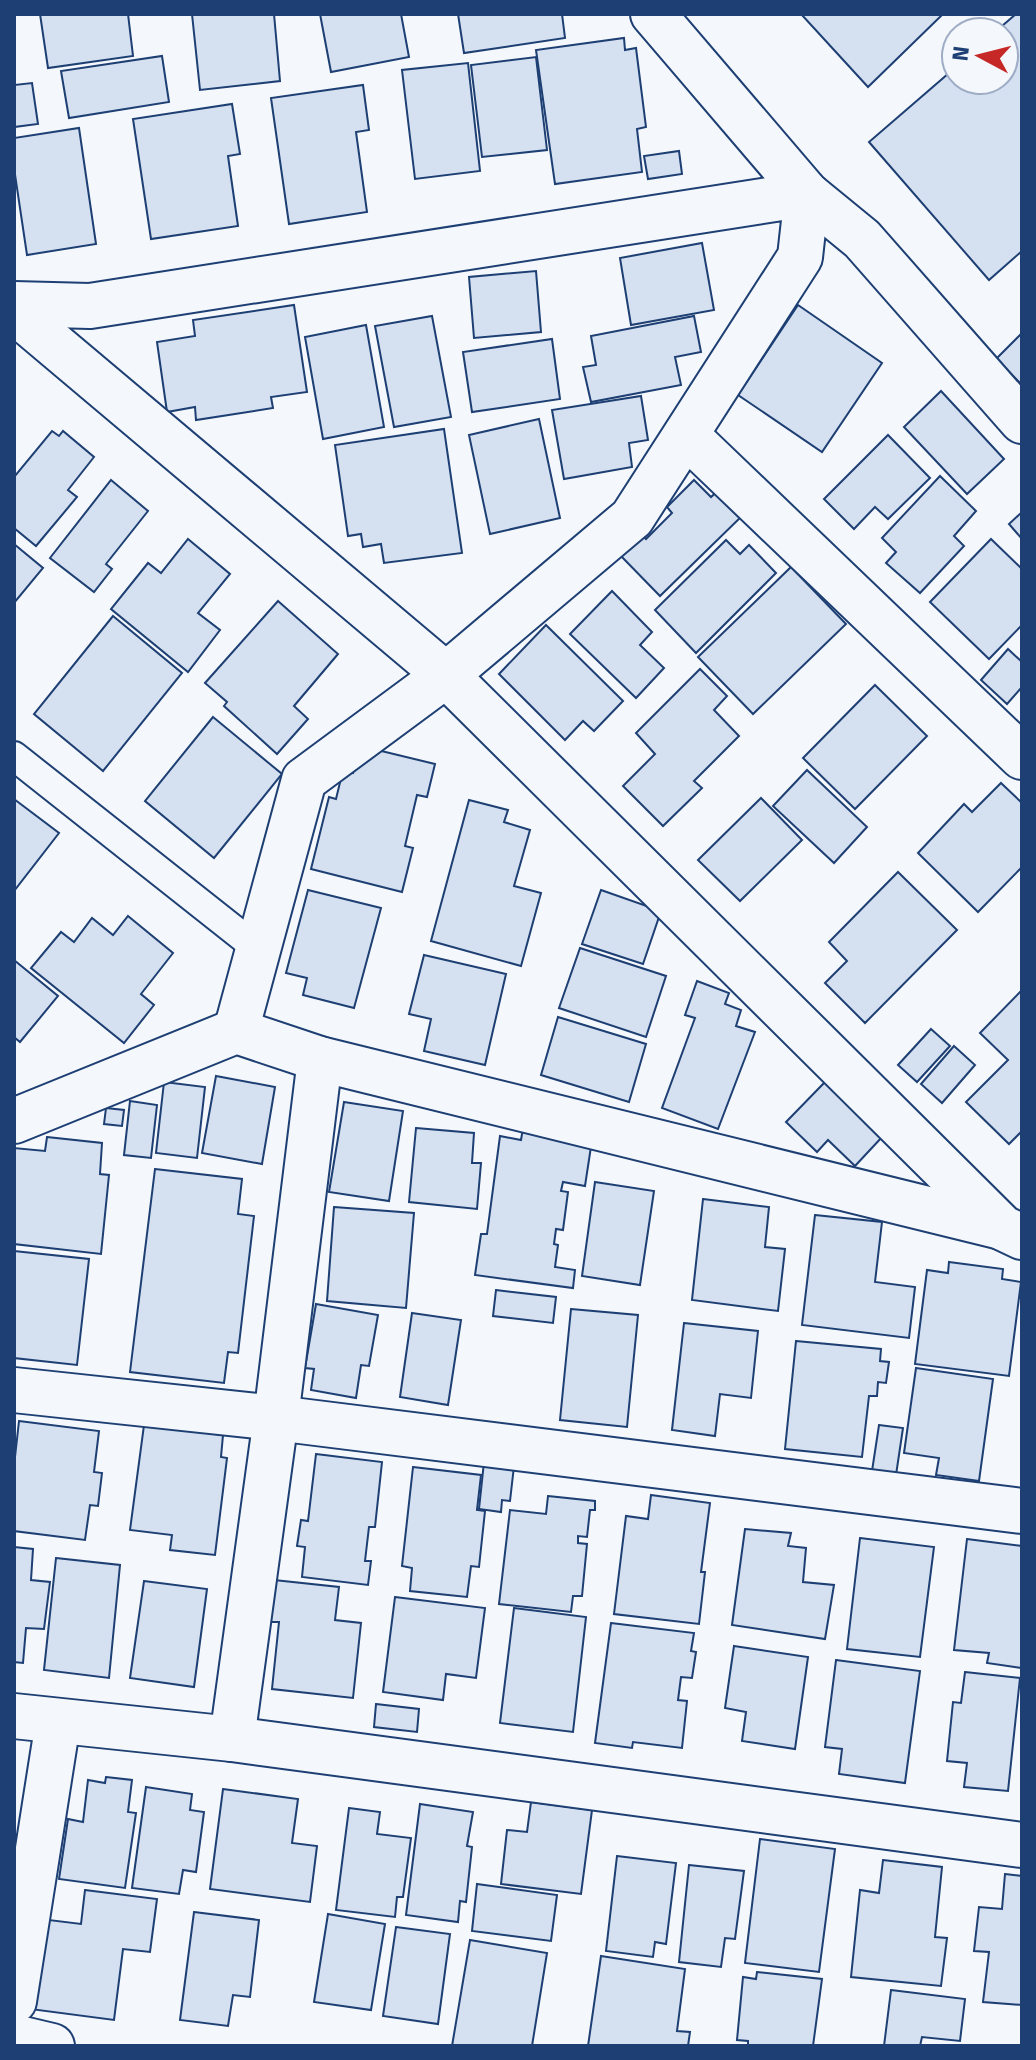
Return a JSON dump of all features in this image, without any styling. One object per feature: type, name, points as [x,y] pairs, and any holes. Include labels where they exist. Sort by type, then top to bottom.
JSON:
[{"type":"street","points":[[653,14],[807,194],[862,239],[1022,421]]},
{"type":"street","points":[[14,304],[90,306],[807,194]]},
{"type":"street","points":[[236,1031],[304,780],[446,675],[632,518],[800,257],[807,194]]},
{"type":"street","points":[[14,311],[446,675],[1012,1232]]},
{"type":"street","points":[[686,435],[1022,757]]},
{"type":"street","points":[[14,1121],[236,1031],[320,1059],[1012,1232]]},
{"type":"street","points":[[232,1739],[276,1418],[320,1059]]},
{"type":"street","points":[[14,1390],[276,1418],[1022,1511]]},
{"type":"street","points":[[14,1716],[232,1739],[1022,1845]]},
{"type":"street","points":[[14,2001],[58,1722]]},
{"type":"street","points":[[14,2037],[52,2046]]},
{"type":"lane","points":[[14,756],[258,949]]},
{"type":"building","points":[[40,14],[128,14],[133,56],[48,68]]},
{"type":"building","points":[[192,14],[274,14],[280,81],[200,90]]},
{"type":"building","points":[[320,14],[401,14],[409,57],[331,72]]},
{"type":"building","points":[[458,14],[562,14],[565,38],[464,53]]},
{"type":"building","points":[[801,14],[943,14],[940,16],[868,87]]},
{"type":"building","points":[[1022,14],[1022,251],[989,280],[869,142],[940,81],[940,96],[1020,96],[1020,16],[1014,16]]},
{"type":"building","points":[[624,38],[625,50],[636,48],[646,127],[637,129],[642,172],[555,184],[536,50]]},
{"type":"building","points":[[162,56],[169,102],[69,118],[61,71]]},
{"type":"building","points":[[536,57],[547,150],[482,157],[471,65]]},
{"type":"building","points":[[468,63],[480,171],[415,179],[402,70]]},
{"type":"building","points":[[14,77],[15,85],[32,83],[38,124],[14,127]]},
{"type":"building","points":[[363,85],[369,130],[356,132],[367,212],[289,224],[271,98]]},
{"type":"building","points":[[232,104],[240,154],[228,156],[238,226],[151,239],[133,119]]},
{"type":"building","points":[[79,128],[96,244],[27,255],[14,168],[14,138]]},
{"type":"building","points":[[679,151],[682,174],[648,179],[644,156]]},
{"type":"building","points":[[702,243],[714,310],[631,325],[620,258]]},
{"type":"building","points":[[536,271],[541,332],[474,338],[469,277]]},
{"type":"building","points":[[294,305],[307,392],[271,397],[273,408],[196,420],[195,407],[167,412],[157,342],[195,336],[193,320]]},
{"type":"building","points":[[798,305],[882,363],[822,452],[738,395]]},
{"type":"building","points":[[432,316],[451,417],[394,427],[375,326]]},
{"type":"building","points":[[694,316],[701,352],[675,357],[681,385],[591,402],[583,367],[596,365],[591,336]]},
{"type":"building","points":[[366,325],[384,427],[323,439],[305,337]]},
{"type":"building","points":[[1022,333],[1022,385],[996,359]]},
{"type":"building","points":[[552,339],[560,399],[472,412],[463,352]]},
{"type":"building","points":[[941,391],[1004,459],[967,494],[904,427]]},
{"type":"building","points":[[641,396],[648,440],[629,443],[632,467],[564,479],[552,410]]},
{"type":"building","points":[[539,419],[560,518],[490,534],[469,435]]},
{"type":"building","points":[[444,429],[462,553],[384,563],[381,544],[363,547],[361,534],[348,536],[335,445]]},
{"type":"building","points":[[52,431],[59,436],[63,431],[94,457],[68,490],[77,497],[36,546],[14,528],[14,477]]},
{"type":"building","points":[[888,435],[930,478],[888,519],[875,507],[854,529],[824,499]]},
{"type":"building","points":[[940,476],[976,511],[954,536],[964,546],[920,593],[886,563],[896,552],[882,538]]},
{"type":"building","points":[[111,480],[148,511],[106,564],[112,569],[94,592],[50,558]]},
{"type":"building","points":[[694,480],[711,497],[721,488],[745,513],[660,596],[618,553],[639,532],[646,539],[672,513],[667,507]]},
{"type":"building","points":[[1022,512],[1022,539],[1009,524]]},
{"type":"building","points":[[188,539],[230,574],[198,613],[220,630],[188,672],[111,609],[148,563],[161,573]]},
{"type":"building","points":[[991,539],[1022,569],[1022,625],[989,659],[930,602]]},
{"type":"building","points":[[726,540],[740,554],[749,545],[776,573],[696,653],[655,610]]},
{"type":"building","points":[[14,544],[43,568],[14,603]]},
{"type":"building","points":[[791,567],[846,624],[753,714],[698,657]]},
{"type":"building","points":[[612,591],[652,632],[640,645],[664,668],[636,698],[570,634]]},
{"type":"building","points":[[278,601],[338,654],[294,706],[308,719],[277,754],[224,706],[227,702],[205,683]]},
{"type":"building","points":[[113,616],[182,673],[103,771],[34,714]]},
{"type":"building","points":[[546,625],[623,701],[594,731],[583,721],[565,740],[499,674]]},
{"type":"building","points":[[1008,649],[1022,662],[1022,687],[1007,704],[981,680]]},
{"type":"building","points":[[700,669],[727,696],[714,710],[739,736],[694,781],[702,788],[663,826],[623,786],[655,754],[636,733]]},
{"type":"building","points":[[875,685],[927,736],[855,809],[803,758]]},
{"type":"building","points":[[213,717],[282,774],[214,858],[145,801]]},
{"type":"building","points":[[369,748],[435,764],[427,797],[417,795],[405,846],[413,848],[402,892],[311,869],[329,797],[336,799],[343,770],[353,773],[359,752]]},
{"type":"building","points":[[807,770],[867,827],[834,863],[773,806]]},
{"type":"building","points":[[1001,783],[1022,803],[1022,867],[978,912],[918,853],[964,804],[972,812]]},
{"type":"building","points":[[761,798],[802,840],[740,901],[698,860]]},
{"type":"building","points":[[14,799],[59,833],[14,891]]},
{"type":"building","points":[[469,800],[508,810],[504,822],[530,830],[514,886],[541,893],[521,966],[431,941]]},
{"type":"building","points":[[898,872],[957,930],[865,1023],[825,983],[847,961],[829,942]]},
{"type":"building","points":[[308,890],[381,908],[354,1008],[303,995],[307,978],[286,973]]},
{"type":"building","points":[[601,890],[661,911],[643,964],[582,944]]},
{"type":"building","points":[[128,916],[173,953],[141,994],[154,1005],[124,1043],[31,968],[61,932],[74,942],[92,918],[113,935]]},
{"type":"building","points":[[580,948],[666,976],[646,1037],[559,1008]]},
{"type":"building","points":[[424,955],[506,974],[485,1065],[424,1051],[431,1019],[409,1014]]},
{"type":"building","points":[[14,960],[58,996],[20,1042],[14,1037]]},
{"type":"building","points":[[697,981],[729,993],[725,1004],[741,1010],[736,1026],[755,1032],[718,1129],[662,1108],[695,1018],[685,1015]]},
{"type":"building","points":[[1022,990],[1022,1131],[1009,1144],[966,1102],[1008,1060],[980,1033]]},
{"type":"building","points":[[558,1017],[646,1044],[629,1102],[541,1075]]},
{"type":"building","points":[[931,1029],[950,1046],[917,1082],[898,1065]]},
{"type":"building","points":[[954,1046],[975,1065],[942,1103],[921,1084]]},
{"type":"building","points":[[216,1076],[275,1087],[262,1164],[202,1153]]},
{"type":"building","points":[[164,1082],[205,1087],[197,1158],[156,1153]]},
{"type":"building","points":[[825,1082],[883,1136],[855,1166],[828,1140],[817,1152],[786,1122]]},
{"type":"building","points":[[130,1101],[157,1105],[151,1158],[124,1155]]},
{"type":"building","points":[[344,1102],[403,1111],[389,1201],[329,1192]]},
{"type":"building","points":[[106,1108],[124,1110],[122,1126],[104,1124]]},
{"type":"building","points":[[416,1128],[474,1133],[472,1163],[481,1163],[477,1209],[409,1202]]},
{"type":"building","points":[[523,1128],[592,1140],[585,1186],[563,1182],[561,1191],[568,1192],[563,1230],[556,1229],[554,1244],[558,1245],[555,1267],[575,1270],[573,1288],[475,1275],[481,1234],[487,1234],[500,1136],[521,1140]]},
{"type":"building","points":[[47,1137],[102,1143],[100,1174],[109,1175],[101,1254],[14,1244],[14,1148],[45,1151]]},
{"type":"building","points":[[155,1169],[242,1179],[238,1214],[254,1216],[238,1353],[228,1352],[224,1383],[130,1372]]},
{"type":"building","points":[[595,1182],[654,1191],[640,1285],[582,1276]]},
{"type":"building","points":[[703,1199],[769,1207],[765,1247],[785,1249],[778,1311],[692,1300]]},
{"type":"building","points":[[334,1207],[414,1213],[406,1308],[327,1301]]},
{"type":"building","points":[[815,1215],[882,1222],[875,1282],[915,1287],[909,1338],[802,1325]]},
{"type":"building","points":[[14,1251],[89,1259],[77,1365],[14,1358]]},
{"type":"building","points":[[949,1262],[1003,1269],[1002,1279],[1021,1282],[1009,1376],[915,1364],[927,1270],[948,1273]]},
{"type":"building","points":[[496,1290],[556,1297],[553,1323],[493,1316]]},
{"type":"building","points":[[316,1304],[378,1315],[369,1366],[361,1365],[356,1398],[311,1390],[314,1369],[305,1368]]},
{"type":"building","points":[[571,1309],[638,1315],[627,1427],[560,1420]]},
{"type":"building","points":[[412,1313],[461,1320],[448,1405],[400,1397]]},
{"type":"building","points":[[684,1323],[758,1331],[751,1398],[720,1394],[715,1436],[672,1430]]},
{"type":"building","points":[[796,1341],[881,1349],[880,1361],[889,1362],[886,1383],[878,1382],[877,1396],[869,1396],[862,1457],[785,1449]]},
{"type":"building","points":[[916,1368],[993,1379],[979,1481],[936,1475],[939,1458],[904,1453]]},
{"type":"building","points":[[19,1421],[99,1431],[94,1472],[102,1473],[98,1506],[90,1505],[85,1540],[14,1531],[14,1466]]},
{"type":"building","points":[[144,1425],[223,1435],[221,1457],[227,1458],[215,1555],[170,1550],[172,1535],[130,1530]]},
{"type":"building","points":[[879,1425],[903,1428],[896,1475],[872,1471]]},
{"type":"building","points":[[316,1454],[382,1462],[375,1527],[369,1527],[365,1561],[371,1561],[368,1585],[302,1577],[305,1547],[297,1546],[301,1520],[308,1521]]},
{"type":"building","points":[[484,1462],[514,1466],[510,1501],[502,1500],[501,1512],[479,1509]]},
{"type":"building","points":[[413,1467],[481,1475],[477,1510],[485,1511],[479,1567],[471,1566],[467,1597],[410,1591],[412,1568],[402,1566]]},
{"type":"building","points":[[651,1495],[710,1503],[701,1572],[705,1572],[699,1624],[614,1614],[626,1516],[648,1519]]},
{"type":"building","points":[[548,1496],[595,1501],[595,1510],[590,1510],[587,1537],[578,1536],[578,1543],[587,1544],[582,1596],[573,1596],[571,1612],[499,1604],[510,1510],[546,1514]]},
{"type":"building","points":[[745,1529],[791,1533],[788,1546],[806,1548],[803,1582],[834,1585],[825,1639],[732,1625]]},
{"type":"building","points":[[860,1538],[934,1547],[920,1657],[847,1649]]},
{"type":"building","points":[[967,1539],[1022,1546],[1022,1668],[987,1663],[989,1653],[954,1650]]},
{"type":"building","points":[[14,1547],[33,1549],[31,1580],[50,1582],[44,1629],[26,1628],[23,1663],[14,1662]]},
{"type":"building","points":[[56,1558],[120,1565],[109,1678],[44,1670]]},
{"type":"building","points":[[274,1580],[339,1587],[335,1620],[361,1623],[353,1698],[272,1689],[279,1622],[270,1622]]},
{"type":"building","points":[[144,1581],[207,1589],[194,1687],[130,1678]]},
{"type":"building","points":[[395,1597],[485,1608],[476,1678],[446,1674],[443,1700],[383,1692]]},
{"type":"building","points":[[514,1608],[586,1617],[573,1732],[500,1723]]},
{"type":"building","points":[[611,1623],[694,1633],[691,1651],[696,1652],[692,1678],[681,1677],[678,1700],[687,1701],[682,1748],[633,1742],[632,1748],[595,1743]]},
{"type":"building","points":[[734,1646],[808,1657],[795,1749],[742,1741],[746,1712],[725,1708]]},
{"type":"building","points":[[836,1660],[920,1671],[905,1783],[839,1774],[842,1749],[825,1747]]},
{"type":"building","points":[[965,1672],[1020,1678],[1008,1791],[964,1787],[967,1763],[947,1761],[953,1702],[961,1703]]},
{"type":"building","points":[[376,1704],[419,1709],[417,1732],[374,1727]]},
{"type":"building","points":[[106,1777],[132,1780],[128,1812],[136,1813],[125,1888],[59,1879],[68,1819],[83,1822],[88,1780],[105,1783]]},
{"type":"building","points":[[146,1787],[192,1794],[190,1810],[204,1812],[196,1872],[183,1870],[179,1894],[132,1888]]},
{"type":"building","points":[[223,1789],[298,1799],[292,1843],[317,1846],[310,1902],[210,1889]]},
{"type":"building","points":[[531,1802],[592,1810],[581,1894],[501,1884],[507,1830],[527,1832]]},
{"type":"building","points":[[420,1804],[473,1812],[467,1846],[472,1847],[466,1902],[460,1901],[458,1922],[406,1915]]},
{"type":"building","points":[[349,1808],[380,1812],[377,1834],[411,1838],[403,1897],[397,1897],[395,1917],[336,1910]]},
{"type":"building","points":[[760,1839],[835,1849],[819,1972],[745,1963]]},
{"type":"building","points":[[617,1856],[676,1863],[666,1944],[655,1942],[653,1957],[606,1951]]},
{"type":"building","points":[[883,1860],[942,1867],[935,1937],[947,1938],[941,1986],[851,1977],[860,1890],[879,1893]]},
{"type":"building","points":[[689,1865],[744,1871],[735,1939],[725,1938],[721,1967],[679,1962]]},
{"type":"building","points":[[1005,1874],[1022,1876],[1022,2005],[983,2002],[989,1952],[974,1951],[979,1907],[1002,1909]]},
{"type":"building","points":[[477,1884],[557,1895],[551,1941],[472,1931]]},
{"type":"building","points":[[85,1890],[157,1899],[150,1952],[123,1949],[114,2020],[30,2009],[41,1919],[81,1924]]},
{"type":"building","points":[[194,1912],[259,1920],[250,1997],[233,1995],[228,2026],[180,2020]]},
{"type":"building","points":[[328,1914],[385,1924],[371,2010],[314,2002]]},
{"type":"building","points":[[396,1927],[450,1934],[438,2024],[383,2016]]},
{"type":"building","points":[[470,1940],[547,1953],[532,2046],[452,2046]]},
{"type":"building","points":[[601,1956],[685,1969],[677,2031],[690,2032],[688,2046],[588,2046]]},
{"type":"building","points":[[757,1972],[822,1979],[813,2046],[748,2046],[748,2041],[737,2040],[743,1977],[756,1979]]},
{"type":"building","points":[[891,1990],[965,1999],[960,2041],[922,2037],[920,2046],[884,2046]]}]
